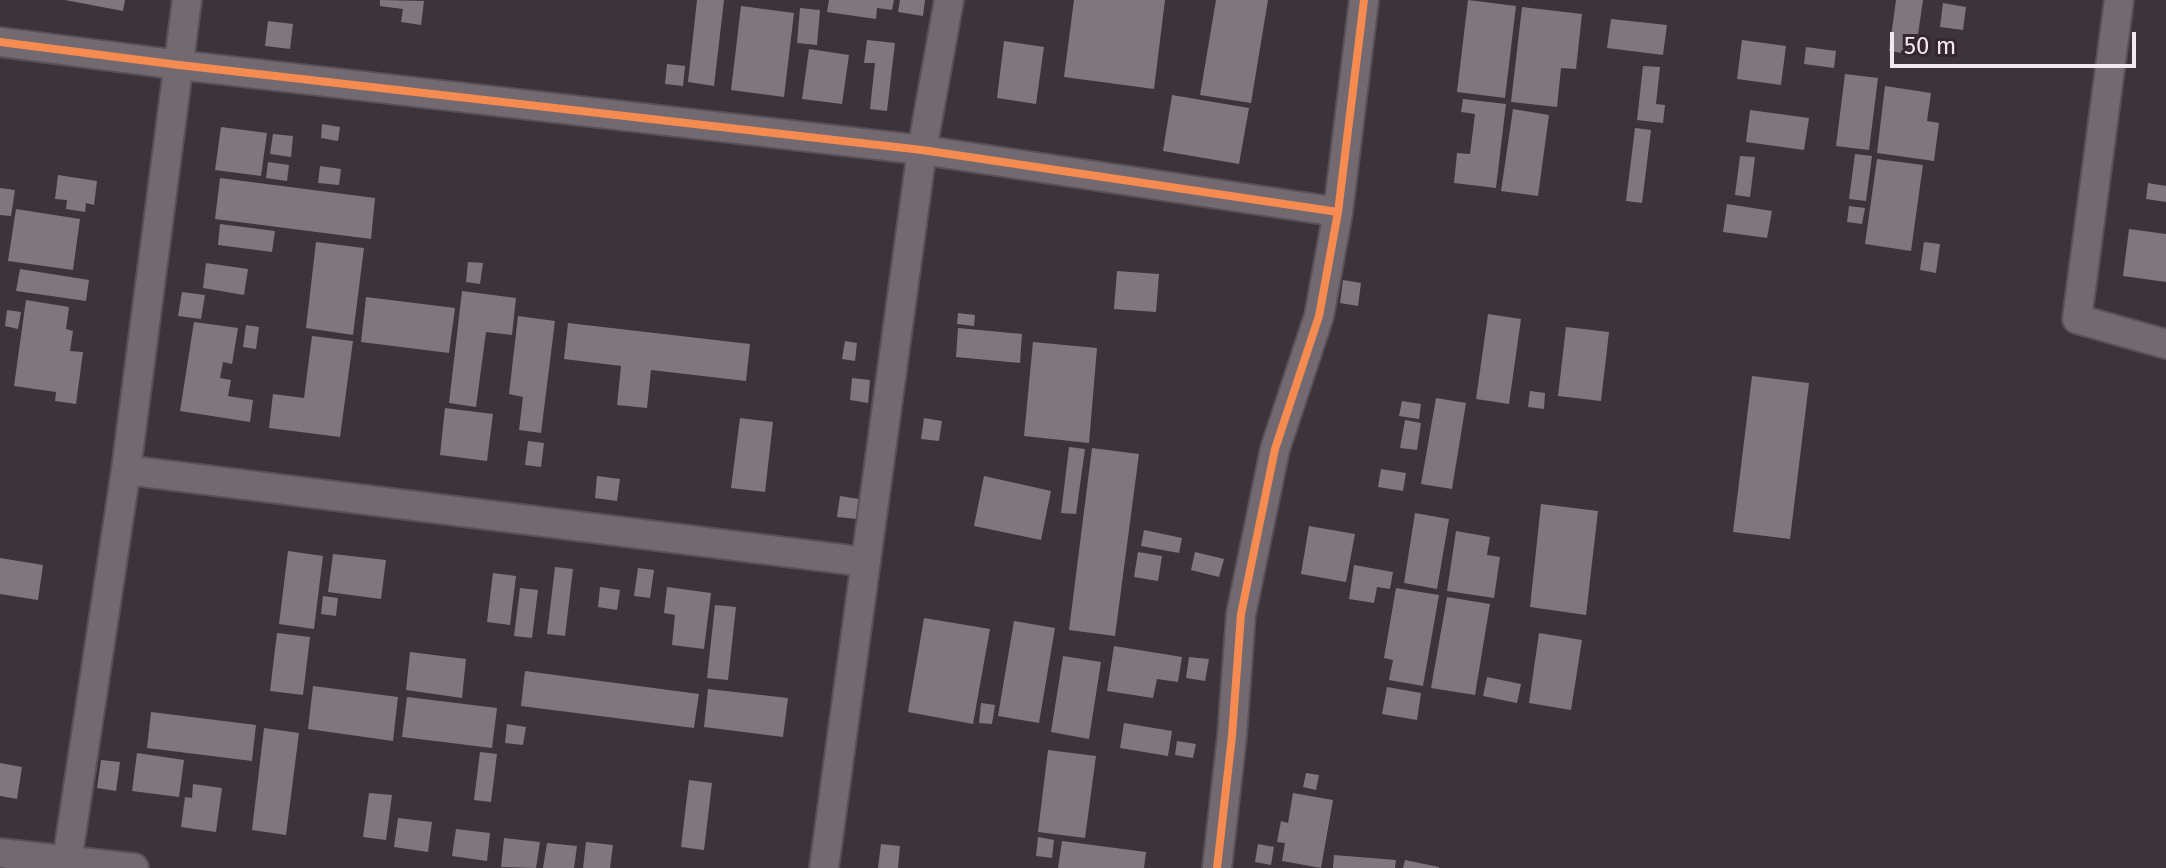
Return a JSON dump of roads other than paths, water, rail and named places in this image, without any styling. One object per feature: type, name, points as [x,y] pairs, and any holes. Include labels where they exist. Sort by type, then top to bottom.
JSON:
[{"type":"street","points":[[66,865],[126,470],[187,0]]},
{"type":"street","points":[[824,868],[922,150],[949,0]]},
{"type":"street","points":[[1217,868],[1232,736],[1241,614],[1275,449],[1319,316],[1338,212],[1364,0]]},
{"type":"street","points":[[2119,0],[2077,319],[2166,344]]},
{"type":"street","points":[[0,42],[922,150],[1338,212]]},
{"type":"street","points":[[126,470],[866,562]]},
{"type":"street","points":[[0,853],[66,865],[134,868]]}]
